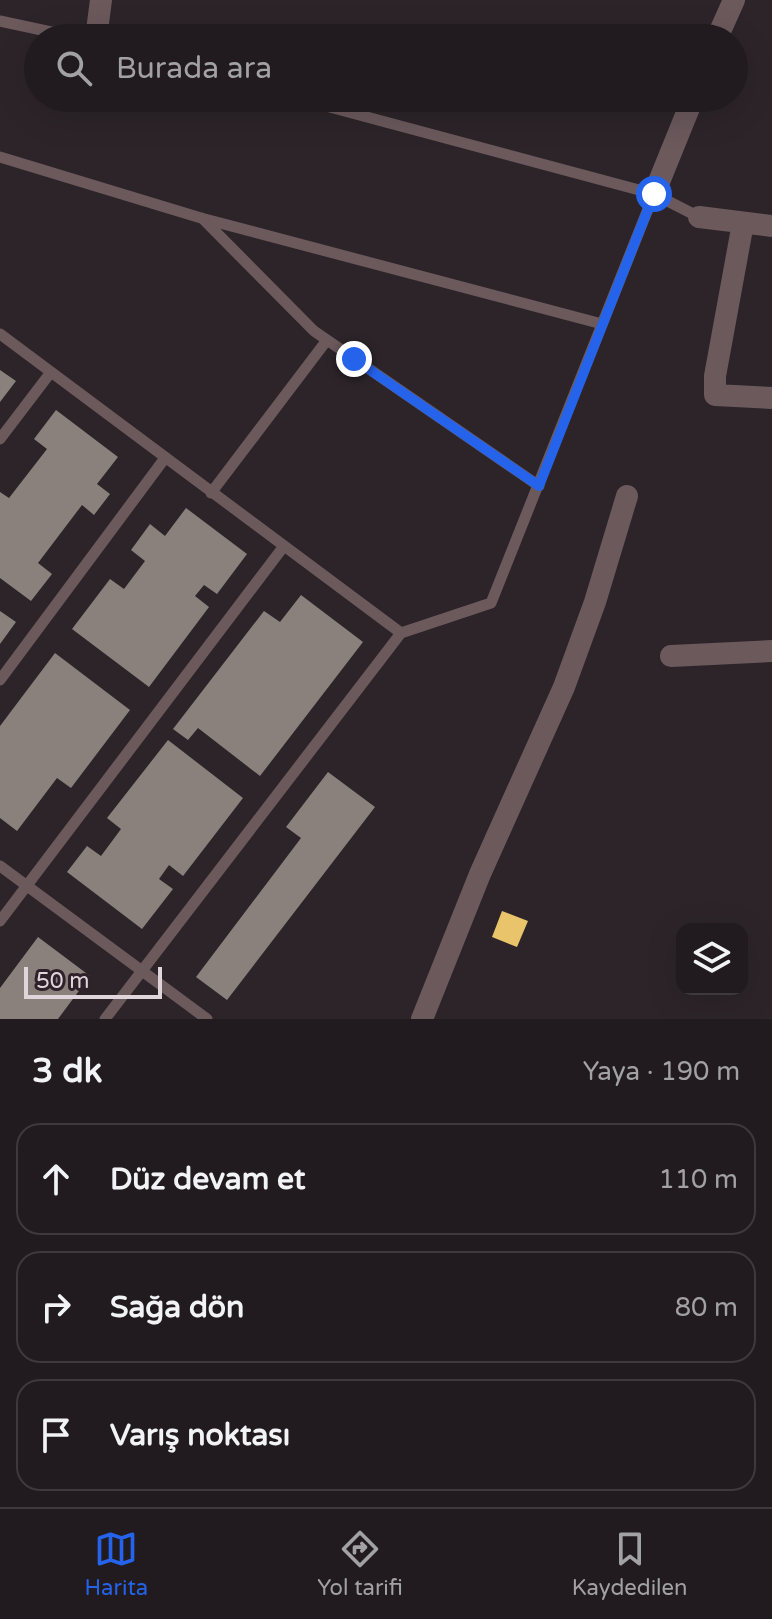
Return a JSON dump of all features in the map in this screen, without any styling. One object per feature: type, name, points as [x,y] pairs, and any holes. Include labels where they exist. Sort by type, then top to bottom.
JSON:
[{"type":"street","points":[[98,24],[101,0]]},
{"type":"street","points":[[723,24],[734,0]]},
{"type":"street","points":[[654,194],[687,112]]},
{"type":"street","points":[[699,217],[772,226]]},
{"type":"street","points":[[743,223],[715,376],[715,395],[772,398]]},
{"type":"street","points":[[422,1019],[480,874],[564,687],[595,602],[627,496]]},
{"type":"street","points":[[671,656],[772,651]]},
{"type":"lane","points":[[0,21],[24,26]]},
{"type":"lane","points":[[348,112],[654,194],[699,217]]},
{"type":"lane","points":[[0,157],[201,218],[602,324]]},
{"type":"lane","points":[[105,1019],[401,633],[491,603],[654,194]]},
{"type":"lane","points":[[201,218],[314,331],[539,486]]},
{"type":"lane","points":[[0,334],[401,633]]},
{"type":"lane","points":[[211,493],[327,340]]},
{"type":"lane","points":[[0,439],[51,372]]},
{"type":"lane","points":[[0,680],[165,458]]},
{"type":"lane","points":[[0,921],[284,546]]},
{"type":"lane","points":[[0,866],[207,1019]]},
{"type":"building: Konut","points":[[502,911],[528,921],[517,947],[492,937]]},
{"type":"building: Sanayi","points":[[0,370],[16,381],[0,402]]},
{"type":"building: Sanayi","points":[[56,410],[118,457],[97,484],[110,494],[94,515],[82,505],[38,563],[52,574],[31,601],[0,578],[0,492],[9,498],[47,449],[34,439]]},
{"type":"building: Sanayi","points":[[186,508],[247,554],[217,594],[204,585],[195,596],[209,607],[149,687],[72,629],[110,579],[124,589],[145,561],[131,550],[150,524],[165,536]]},
{"type":"building: Sanayi","points":[[301,595],[363,642],[260,776],[198,728],[188,740],[173,729],[264,611],[280,622]]},
{"type":"building: Sanayi","points":[[0,611],[16,622],[0,644]]},
{"type":"building: Sanayi","points":[[55,653],[130,710],[71,788],[57,778],[17,831],[0,818],[0,726]]},
{"type":"building: Sanayi","points":[[168,740],[243,798],[183,876],[169,865],[159,879],[173,889],[142,929],[67,872],[87,846],[101,856],[121,829],[107,818]]},
{"type":"building: Sanayi","points":[[328,772],[375,807],[227,1000],[196,977],[301,838],[286,827]]},
{"type":"building: Sanayi","points":[[38,937],[90,976],[58,1019],[0,1019],[0,988]]},
{"type":"route","points":[[354,359],[539,486],[654,194]]}]
